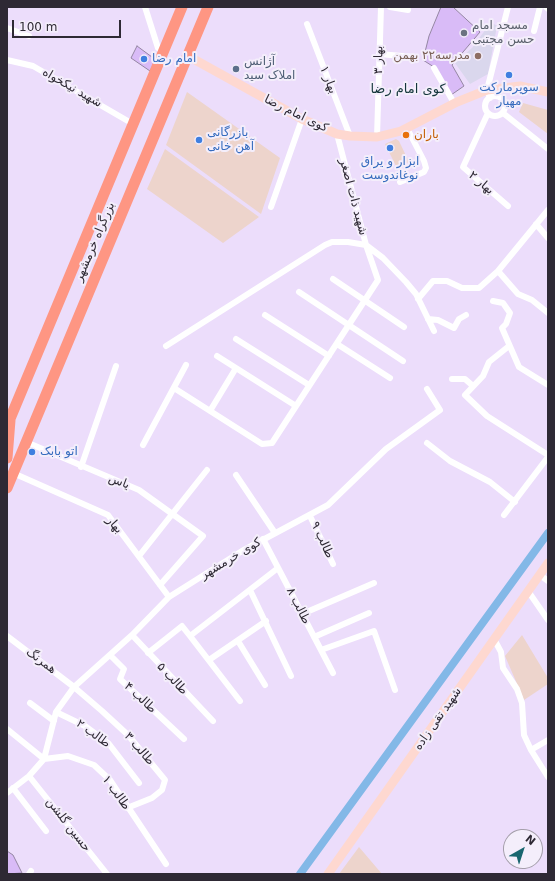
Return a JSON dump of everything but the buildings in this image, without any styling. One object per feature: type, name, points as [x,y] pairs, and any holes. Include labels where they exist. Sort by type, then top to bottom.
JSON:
[{"type":"highway","name":"بزرگراه خرمشهر","points":[[7,458],[9,422],[182,7]]},
{"type":"highway","name":"بزرگراه خرمشهر","points":[[7,488],[208,7]]},
{"type":"main road","name":"کوی امام رضا","points":[[188,56],[302,119],[337,134],[350,136],[386,136],[407,128],[454,103],[520,86],[547,89]]},
{"type":"main road","name":"شهید تقی زاده","points":[[328,874],[548,563]]},
{"type":"street","points":[[145,7],[158,48],[163,52]]},
{"type":"street","name":"بهار ۳","points":[[377,137],[381,7]]},
{"type":"street","points":[[390,7],[408,10]]},
{"type":"street","points":[[488,94],[501,98],[504,102],[505,108],[503,113],[498,116],[493,116],[488,113],[486,102],[508,7]]},
{"type":"street","points":[[534,31],[540,7]]},
{"type":"street","name":"بهار ۱","points":[[307,24],[350,136]]},
{"type":"street","points":[[7,28],[29,36]]},
{"type":"street","points":[[379,54],[414,57]]},
{"type":"street","name":"شهید نیکخواه","points":[[7,60],[33,66],[133,124]]},
{"type":"street","points":[[434,68],[454,103]]},
{"type":"street","name":"بهار ۲","points":[[488,113],[463,167],[508,206]]},
{"type":"street","points":[[503,113],[548,149]]},
{"type":"street","points":[[271,207],[302,119]]},
{"type":"street","points":[[400,182],[424,172],[426,168],[407,128]]},
{"type":"street","name":"شهید ذات اصغر","points":[[337,134],[366,246],[375,251],[406,282],[418,299],[434,331]]},
{"type":"street","points":[[418,299],[433,281],[447,281],[462,288],[479,288],[498,270],[548,210]]},
{"type":"street","points":[[536,224],[548,238]]},
{"type":"street","points":[[166,346],[325,245],[332,242],[348,242],[366,246],[378,280],[272,443],[262,444],[174,388]]},
{"type":"street","points":[[498,270],[518,294],[532,300],[548,313]]},
{"type":"street","points":[[333,279],[404,327]]},
{"type":"street","points":[[299,292],[403,361]]},
{"type":"street","points":[[492,301],[503,302],[510,313],[506,324],[502,328],[518,367],[548,385]]},
{"type":"street","points":[[265,315],[329,356]]},
{"type":"street","points":[[428,319],[438,320],[454,328],[459,319],[466,315]]},
{"type":"street","points":[[236,339],[309,386]]},
{"type":"street","points":[[337,344],[390,378]]},
{"type":"street","points":[[504,515],[548,456],[487,416],[465,395],[483,376],[489,362],[509,346]]},
{"type":"street","points":[[217,356],[296,406]]},
{"type":"street","points":[[143,445],[186,365]]},
{"type":"street","points":[[81,467],[116,366]]},
{"type":"street","points":[[210,411],[236,368]]},
{"type":"street","points":[[452,379],[465,380],[474,386]]},
{"type":"street","name":"کوی خرمشهر","points":[[7,793],[29,776],[44,759],[56,712],[74,686],[132,635],[169,597],[263,539],[310,516],[328,505],[386,449],[440,410],[427,389]]},
{"type":"street","name":"یاس","points":[[26,442],[81,467],[139,490],[203,536],[160,585]]},
{"type":"street","points":[[428,443],[450,461],[490,482],[515,502]]},
{"type":"street","points":[[139,556],[207,470]]},
{"type":"street","name":"بهار","points":[[13,473],[108,515],[169,597]]},
{"type":"street","points":[[236,475],[275,533]]},
{"type":"street","name":"طالب ۹","points":[[310,516],[333,564]]},
{"type":"street","name":"طالب ۸","points":[[263,539],[333,673]]},
{"type":"street","points":[[190,636],[278,568]]},
{"type":"street","points":[[540,575],[548,581]]},
{"type":"street","points":[[302,614],[374,583]]},
{"type":"street","points":[[250,590],[292,676]]},
{"type":"street","points":[[528,591],[548,620]]},
{"type":"street","points":[[314,637],[369,613]]},
{"type":"street","points":[[209,660],[266,621]]},
{"type":"street","points":[[148,653],[182,626],[240,701]]},
{"type":"street","points":[[321,650],[374,630],[395,690]]},
{"type":"street","name":"طالب ۵","points":[[132,635],[213,722]]},
{"type":"street","name":"همرنگ","points":[[7,636],[74,686]]},
{"type":"street","points":[[494,639],[501,652],[503,668],[517,689],[522,703],[524,735],[531,750],[548,777]]},
{"type":"street","points":[[238,641],[265,685]]},
{"type":"street","name":"طالب ۴","points":[[110,654],[124,669],[120,679],[184,739]]},
{"type":"street","name":"طالب ۳","points":[[74,686],[128,735],[165,780],[162,790],[152,798],[127,808]]},
{"type":"street","points":[[30,703],[54,721]]},
{"type":"street","name":"طالب ۲","points":[[56,712],[85,726],[109,744],[139,783]]},
{"type":"street","points":[[7,729],[44,759]]},
{"type":"street","points":[[531,750],[548,740]]},
{"type":"street","name":"طالب ۱","points":[[44,759],[68,756],[94,765],[110,780],[127,808],[166,864]]},
{"type":"street","name":"حسین گلشن","points":[[29,776],[106,874]]},
{"type":"street","points":[[13,788],[46,831]]},
{"type":"shaded area","name":"مدرسه۲۲ بهمن","points":[[491,22],[497,26],[488,74],[470,84],[455,63],[472,48]]},
{"type":"shaded area","points":[[187,92],[280,158],[261,214],[166,145]]},
{"type":"shaded area","points":[[523,103],[548,110],[548,134],[519,112]]},
{"type":"shaded area","points":[[396,139],[399,141],[409,162],[397,168],[385,144]]},
{"type":"shaded area","points":[[165,149],[259,217],[223,243],[147,189]]},
{"type":"shaded area","points":[[522,635],[548,678],[548,684],[524,700],[505,656]]},
{"type":"shaded area","points":[[359,847],[382,874],[339,874]]},
{"type":"waterway","points":[[300,874],[548,533]]},
{"type":"place","name":"مسجد امام حسن مجتبی","points":[[464,33]]},
{"type":"place","name":"مدرسه۲۲ بهمن","points":[[478,56]]},
{"type":"place","name":"امام رضا","points":[[144,59]]},
{"type":"place","name":"آژانس املاک سید","points":[[236,69]]},
{"type":"place","name":"سوپرمارکت مهیار","points":[[509,75]]},
{"type":"place","name":"باران","points":[[406,135]]},
{"type":"place","name":"بازرگانی آهن خانی","points":[[199,140]]},
{"type":"place","name":"ابزار و یراق نوغاندوست","points":[[390,148]]},
{"type":"place","name":"اتو بابک","points":[[32,452]]},
{"type":"district","name":"کوی امام رضا","points":[[408,90]]}]
